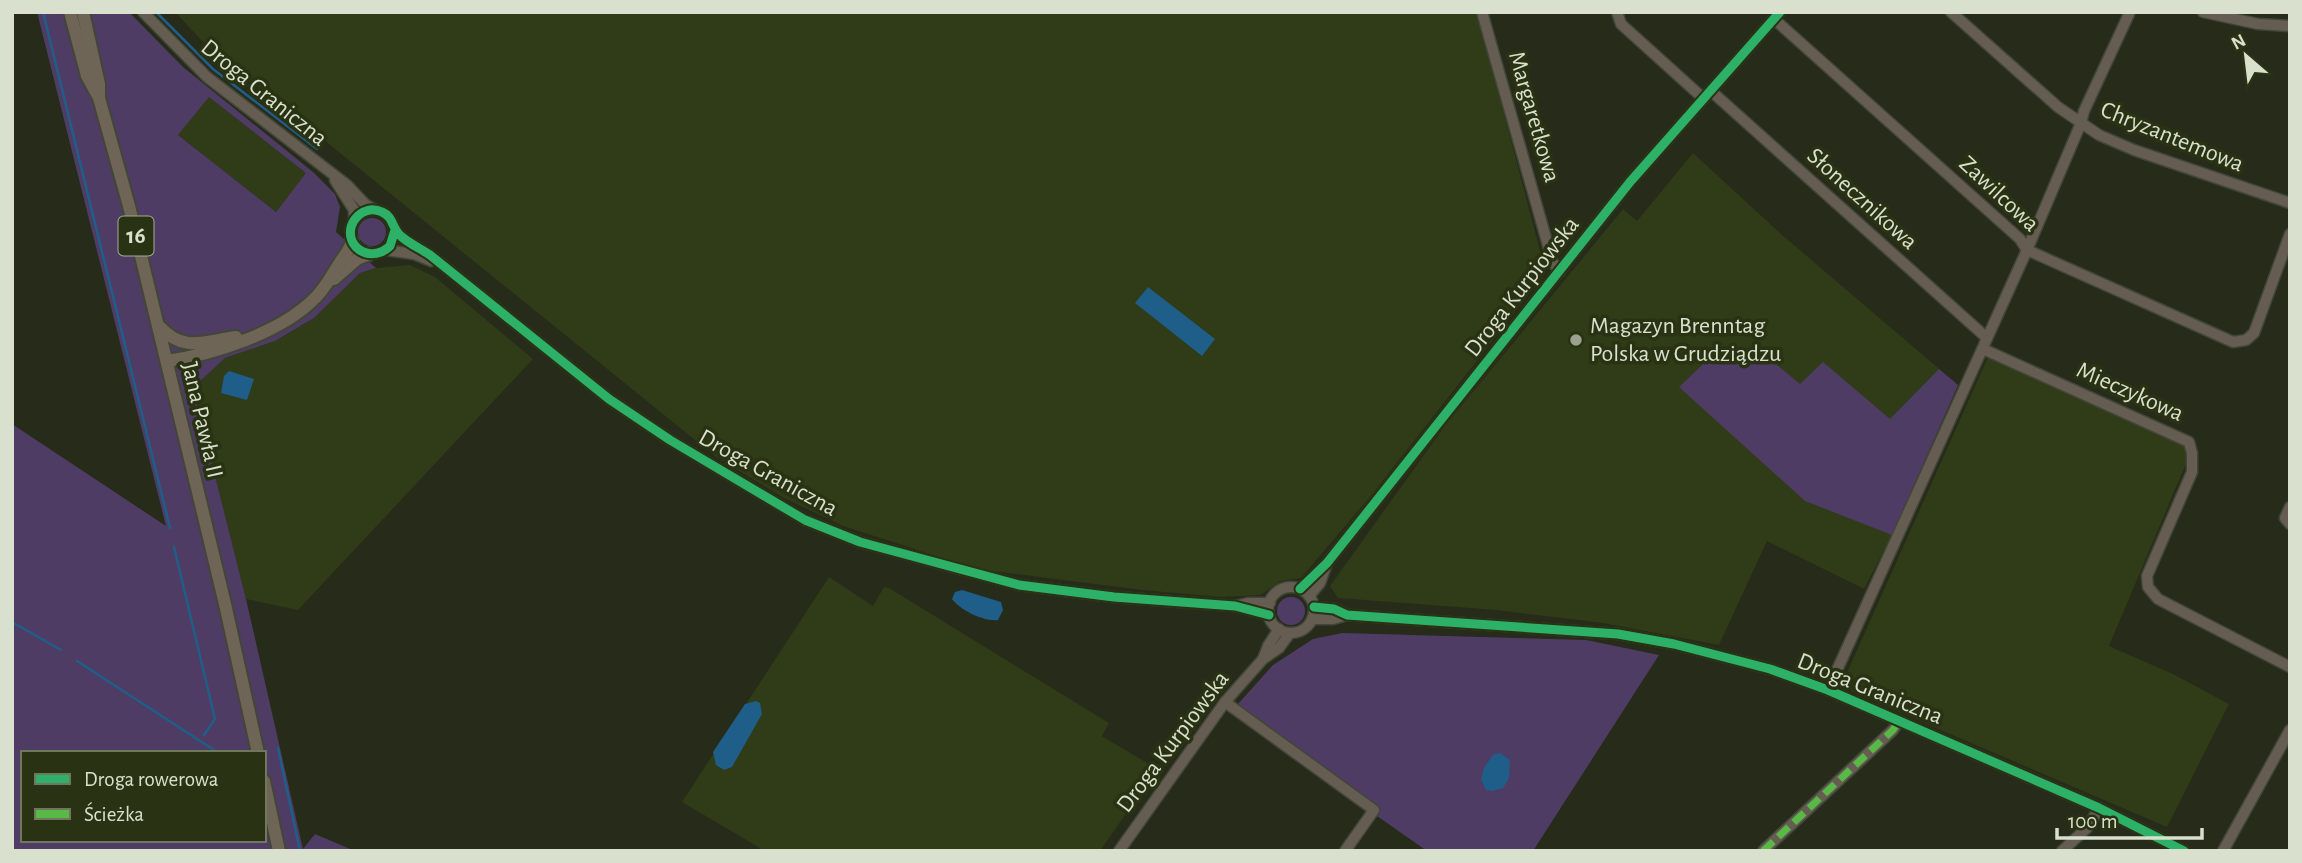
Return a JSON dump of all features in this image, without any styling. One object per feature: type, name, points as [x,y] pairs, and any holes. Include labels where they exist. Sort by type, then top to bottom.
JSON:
[{"type":"main road","name":"Jana Pawła II","points":[[70,12],[87,76],[99,98],[158,325],[258,751]]},
{"type":"main road","name":"Jana Pawła II","points":[[83,12],[99,84],[99,98]]},
{"type":"main road","points":[[326,286],[349,251],[352,241]]},
{"type":"main road","points":[[167,361],[219,349],[270,329],[297,313],[357,259],[369,254]]},
{"type":"main road","points":[[158,325],[182,344],[254,335]]},
{"type":"main road","points":[[266,790],[279,851]]},
{"type":"street","name":"Droga Graniczna","points":[[143,12],[207,77],[373,209]]},
{"type":"street","name":"Margaretkowa","points":[[1482,12],[1553,264],[1560,271]]},
{"type":"street","name":"Słonecznikowa","points":[[1617,12],[1621,24],[1707,95],[1985,343]]},
{"type":"street","name":"Chryzantemowa","points":[[1951,12],[2058,107],[2099,135],[2134,150],[2290,203]]},
{"type":"street","points":[[2203,12],[2258,24],[2290,26]]},
{"type":"street","points":[[1828,690],[2027,250],[2084,111],[2130,13]]},
{"type":"street","name":"Droga Kurpiowska","points":[[1304,592],[1319,584],[1327,563],[1630,182],[1777,16]]},
{"type":"street","name":"Zawilcowa","points":[[1777,16],[2020,239],[2027,250],[2233,342],[2246,340],[2254,333],[2290,234]]},
{"type":"street","name":"Droga Graniczna","points":[[331,174],[349,200],[354,211],[354,220]]},
{"type":"street","points":[[373,209],[386,213],[395,230],[393,241],[386,250],[369,254],[356,247],[350,230],[359,214],[373,209]]},
{"type":"street","name":"Droga Graniczna","points":[[395,230],[639,420],[805,520],[860,542],[1018,585],[1114,597],[1235,606],[1269,615]]},
{"type":"street","name":"Droga Graniczna","points":[[386,250],[414,254],[438,263]]},
{"type":"street","name":"Mieczykowa","points":[[1985,343],[2189,442],[2192,472],[2147,576],[2148,587],[2158,599],[2290,667]]},
{"type":"street","points":[[2287,521],[2290,507]]},
{"type":"street","points":[[1285,588],[1304,592],[1314,607],[1312,619],[1303,629],[1284,631],[1273,623],[1269,615],[1270,603],[1278,591],[1285,588]]},
{"type":"street","name":"Droga Graniczna","points":[[1235,606],[1254,602],[1270,603]]},
{"type":"street","name":"Droga Graniczna","points":[[1314,607],[1334,609],[1347,615]]},
{"type":"street","name":"Droga Graniczna","points":[[1312,619],[1333,619],[1347,615],[1618,634],[1674,644],[1770,669],[1828,690],[2099,808],[2184,851]]},
{"type":"street","name":"Droga Kurpiowska","points":[[1119,851],[1225,702],[1263,659],[1268,646],[1284,631]]},
{"type":"street","points":[[1225,702],[1374,810],[1345,851]]},
{"type":"street","points":[[1763,851],[1894,730],[1899,721]]},
{"type":"street","points":[[2223,851],[2290,730]]},
{"type":"street","points":[[2062,851],[2088,828],[2099,808]]},
{"type":"shaded area","points":[[37,12],[129,12],[183,67],[313,172],[335,194],[340,207],[336,232],[376,268],[360,273],[314,318],[275,341],[225,358],[193,388],[246,599],[303,849],[315,834],[355,851],[12,851],[12,424],[166,526]],"holes":[[[209,97],[306,173],[276,212],[178,135]]]},
{"type":"shaded area","points":[[175,12],[1477,12],[1546,273],[1370,497],[1301,578],[1281,581],[1261,595],[1220,597],[977,569],[843,526],[784,498],[716,457],[204,43]]},
{"type":"shaded area","points":[[208,96],[307,173],[276,212],[178,135]]},
{"type":"shaded area","points":[[1693,153],[1781,234],[1958,385],[1892,535],[1864,589],[1767,541],[1719,645],[1603,623],[1496,610],[1338,598],[1330,586],[1444,427],[1623,209],[1637,221]]},
{"type":"shaded area","points":[[372,218],[382,222],[386,232],[382,242],[372,246],[362,242],[358,232],[362,222]]},
{"type":"shaded area","points":[[410,265],[435,277],[533,359],[298,610],[246,599],[193,388],[225,358],[275,341],[314,318],[360,273],[376,268]]},
{"type":"shaded area","points":[[1754,346],[1800,384],[1823,362],[1890,419],[1939,369],[1958,385],[1892,535],[1805,501],[1679,387],[1718,350],[1736,365]]},
{"type":"shaded area","points":[[1988,357],[2186,444],[2188,459],[2109,646],[2173,674],[2229,704],[2167,827],[1852,692],[1848,685],[1845,677]]},
{"type":"shaded area","points":[[829,577],[873,606],[884,587],[889,588],[1109,723],[1102,736],[1157,769],[1100,851],[765,851],[682,802]]},
{"type":"shaded area","points":[[1291,597],[1301,601],[1305,611],[1301,621],[1291,625],[1281,621],[1277,611],[1281,601]]},
{"type":"shaded area","points":[[1342,633],[1586,640],[1659,655],[1533,851],[1427,851],[1230,713],[1273,665],[1313,639]]},
{"type":"water","points":[[1148,287],[1215,339],[1202,356],[1135,303]]},
{"type":"water","points":[[229,371],[254,379],[247,400],[221,393],[224,376]]},
{"type":"water","points":[[962,590],[1001,602],[1003,610],[998,620],[979,617],[956,603],[952,599],[955,592]]},
{"type":"water","points":[[756,701],[760,703],[762,714],[732,767],[724,770],[716,765],[713,752],[745,704]]},
{"type":"water","points":[[1500,753],[1510,760],[1509,778],[1503,788],[1486,790],[1481,779],[1484,768],[1493,755]]},
{"type":"waterway","points":[[43,12],[170,528]]},
{"type":"waterway","points":[[156,12],[213,69],[317,149]]},
{"type":"waterway","points":[[174,547],[215,719],[204,735]]},
{"type":"waterway","points":[[12,622],[61,650]]},
{"type":"waterway","points":[[77,661],[214,750]]},
{"type":"waterway","points":[[278,748],[300,851]]},
{"type":"marked path","points":[[1763,851],[1893,730],[1899,721]]},
{"type":"cycle path","points":[[1300,589],[1327,563],[1630,182],[1780,12]]},
{"type":"cycle path","points":[[395,230],[390,246],[373,254],[356,247],[350,233],[360,214],[374,210],[386,214],[402,237],[430,255],[609,399],[670,440],[805,520],[860,542],[1019,585],[1114,597],[1235,606],[1269,615]]},
{"type":"cycle path","points":[[1314,607],[1334,609],[1347,615],[1618,634],[1674,644],[1770,669],[1828,690],[2099,808],[2184,851]]},
{"type":"place","name":"Magazyn Brenntag Polska w Grudziądzu","points":[[1576,340]]}]
